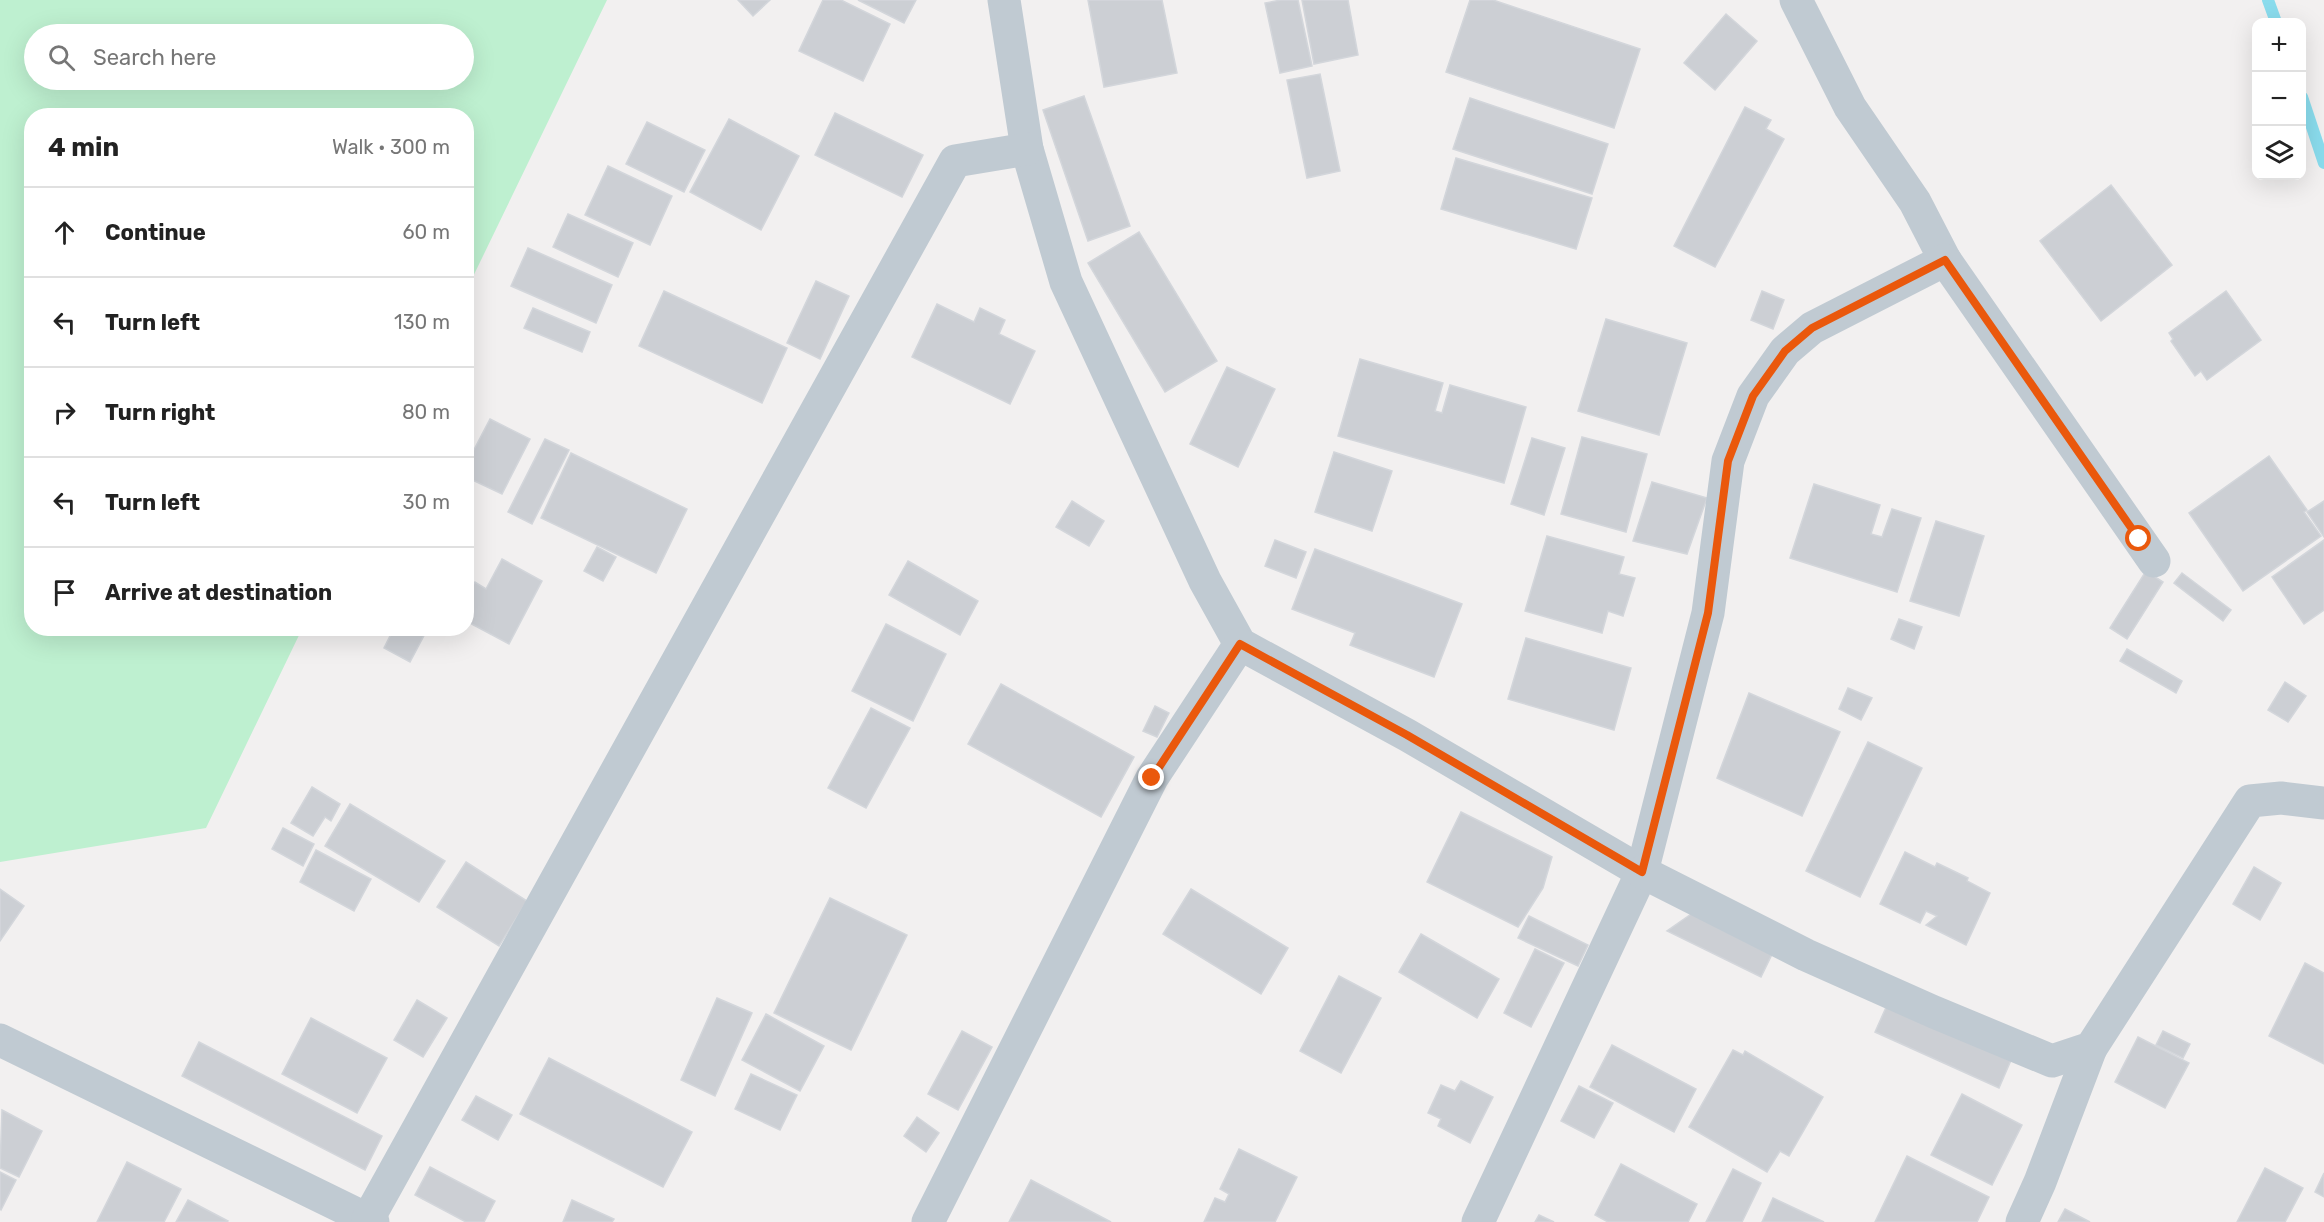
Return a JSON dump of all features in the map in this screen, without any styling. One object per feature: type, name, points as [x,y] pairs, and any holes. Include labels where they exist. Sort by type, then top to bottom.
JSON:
[{"type":"street","points":[[1004,0],[1027,149],[1066,282],[1205,581],[1240,644],[1407,735],[1642,872],[1806,955],[2052,1061],[2091,1048]]},
{"type":"street","points":[[1796,0],[1850,107],[1915,202],[1945,260],[2154,561]]},
{"type":"street","points":[[0,1040],[370,1221],[955,161],[1027,149]]},
{"type":"street","points":[[1478,1222],[1642,872],[1708,613],[1728,461],[1753,396],[1785,351],[1812,328],[1945,260]]},
{"type":"street","points":[[928,1222],[1152,778],[1240,644]]},
{"type":"street","points":[[2022,1222],[2091,1048],[2250,801],[2281,798],[2324,803]]},
{"type":"green space","points":[[0,0],[607,0],[474,275],[474,108],[24,108],[24,636],[299,636],[206,828],[0,862]]},
{"type":"building","points":[[738,0],[770,0],[753,16]]},
{"type":"building","points":[[823,0],[841,0],[890,24],[863,81],[799,51]]},
{"type":"building","points":[[858,0],[916,0],[904,23]]},
{"type":"building","points":[[1088,0],[1162,0],[1177,73],[1104,87]]},
{"type":"building","points":[[1298,0],[1312,66],[1280,73],[1265,3]]},
{"type":"building","points":[[1302,0],[1348,0],[1358,55],[1314,64]]},
{"type":"building","points":[[1470,0],[1493,0],[1640,49],[1614,128],[1446,72]]},
{"type":"building","points":[[1726,14],[1757,41],[1715,90],[1684,63]]},
{"type":"building","points":[[1320,74],[1340,171],[1307,178],[1287,80]]},
{"type":"building","points":[[1084,96],[1130,226],[1088,241],[1043,110]]},
{"type":"building","points":[[1470,98],[1608,144],[1592,194],[1453,149]]},
{"type":"building","points":[[1745,107],[1771,120],[1766,129],[1784,139],[1715,267],[1674,246]]},
{"type":"building","points":[[835,113],[923,155],[902,197],[815,155]]},
{"type":"building","points":[[729,119],[799,156],[761,230],[690,192]]},
{"type":"building","points":[[647,122],[705,150],[684,192],[626,164]]},
{"type":"building","points":[[1456,158],[1592,198],[1576,249],[1441,209]]},
{"type":"building","points":[[608,166],[672,196],[650,245],[585,215]]},
{"type":"building","points":[[2111,185],[2172,265],[2101,321],[2040,241]]},
{"type":"building","points":[[568,214],[633,243],[618,277],[553,247]]},
{"type":"building","points":[[1139,232],[1217,361],[1165,392],[1088,263]]},
{"type":"building","points":[[528,248],[612,285],[596,323],[511,286]]},
{"type":"building","points":[[816,281],[849,296],[820,359],[787,343]]},
{"type":"building","points":[[664,291],[787,348],[762,403],[639,346]]},
{"type":"building","points":[[1762,291],[1784,300],[1773,329],[1751,320]]},
{"type":"building","points":[[2226,291],[2261,340],[2207,380],[2201,371],[2195,376],[2171,341],[2173,339],[2169,333]]},
{"type":"building","points":[[937,304],[974,322],[980,308],[1005,320],[999,334],[1035,351],[1010,404],[912,357]]},
{"type":"building","points":[[533,308],[590,332],[582,352],[524,328]]},
{"type":"building","points":[[1606,319],[1687,343],[1659,435],[1578,411]]},
{"type":"building","points":[[1360,359],[1443,383],[1435,411],[1442,413],[1450,385],[1526,407],[1504,483],[1338,436]]},
{"type":"building","points":[[1227,367],[1275,389],[1238,467],[1190,444]]},
{"type":"building","points":[[490,419],[530,439],[502,494],[474,481],[474,450]]},
{"type":"building","points":[[1582,437],[1647,454],[1626,532],[1561,514]]},
{"type":"building","points":[[1532,438],[1565,448],[1544,515],[1511,504]]},
{"type":"building","points":[[545,439],[569,450],[532,524],[508,512]]},
{"type":"building","points":[[1334,452],[1392,471],[1372,531],[1315,512]]},
{"type":"building","points":[[571,453],[687,509],[656,573],[541,518]]},
{"type":"building","points":[[2269,456],[2307,510],[2304,512],[2321,536],[2243,591],[2189,513]]},
{"type":"building","points":[[1652,482],[1707,498],[1687,554],[1633,541]]},
{"type":"building","points":[[1814,484],[1880,505],[1871,534],[1882,537],[1892,509],[1921,518],[1897,592],[1790,558]]},
{"type":"building","points":[[1072,501],[1104,521],[1089,546],[1056,527]]},
{"type":"building","points":[[2324,501],[2324,537],[2307,512]]},
{"type":"building","points":[[1936,521],[1984,536],[1959,616],[1910,601]]},
{"type":"building","points":[[1547,536],[1624,557],[1619,574],[1635,578],[1623,616],[1608,611],[1602,633],[1525,611]]},
{"type":"building","points":[[1275,540],[1306,552],[1296,578],[1265,566]]},
{"type":"building","points":[[2324,540],[2324,610],[2304,624],[2272,577]]},
{"type":"building","points":[[597,547],[616,557],[603,581],[584,571]]},
{"type":"building","points":[[1315,549],[1462,604],[1434,677],[1350,645],[1355,633],[1292,609]]},
{"type":"building","points":[[502,559],[542,581],[509,644],[474,625],[474,584],[475,582],[486,589]]},
{"type":"building","points":[[908,561],[978,601],[960,635],[889,595]]},
{"type":"building","points":[[2146,571],[2163,582],[2127,639],[2110,628]]},
{"type":"building","points":[[2182,573],[2231,610],[2223,621],[2174,583]]},
{"type":"building","points":[[1899,619],[1922,627],[1914,649],[1891,639]]},
{"type":"building","points":[[886,624],[946,654],[913,721],[852,691]]},
{"type":"building","points":[[390,636],[424,636],[410,662],[384,648]]},
{"type":"building","points":[[1526,638],[1631,668],[1614,730],[1508,699]]},
{"type":"building","points":[[2127,649],[2182,681],[2176,693],[2120,661]]},
{"type":"building","points":[[2285,682],[2306,696],[2288,722],[2268,710]]},
{"type":"building","points":[[1001,684],[1134,757],[1101,817],[968,744]]},
{"type":"building","points":[[1848,688],[1872,698],[1861,720],[1839,709]]},
{"type":"building","points":[[1749,693],[1840,732],[1802,816],[1717,778]]},
{"type":"building","points":[[1155,706],[1169,713],[1157,737],[1143,731]]},
{"type":"building","points":[[871,708],[910,728],[866,808],[828,788]]},
{"type":"building","points":[[1868,742],[1922,768],[1860,897],[1806,871]]},
{"type":"building","points":[[312,787],[340,804],[331,821],[325,817],[313,836],[291,823]]},
{"type":"building","points":[[350,804],[445,861],[419,902],[325,846]]},
{"type":"building","points":[[1461,812],[1552,857],[1543,888],[1518,927],[1427,882]]},
{"type":"building","points":[[283,828],[314,844],[303,866],[272,849]]},
{"type":"building","points":[[316,850],[371,879],[354,911],[300,882]]},
{"type":"building","points":[[1905,852],[1935,867],[1937,863],[1968,878],[1967,881],[1990,893],[1966,945],[1926,925],[1937,916],[1926,911],[1920,923],[1880,904]]},
{"type":"building","points":[[466,862],[527,901],[499,946],[437,907]]},
{"type":"building","points":[[2254,867],[2281,883],[2260,920],[2233,904]]},
{"type":"building","points":[[0,889],[24,906],[0,941]]},
{"type":"building","points":[[1191,889],[1288,948],[1261,994],[1163,934]]},
{"type":"building","points":[[830,898],[907,935],[851,1050],[774,1013]]},
{"type":"building","points":[[1694,912],[1775,948],[1761,977],[1667,931]]},
{"type":"building","points":[[1529,916],[1588,945],[1578,966],[1518,938]]},
{"type":"building","points":[[1421,934],[1499,979],[1477,1018],[1399,972]]},
{"type":"building","points":[[1535,949],[1564,963],[1531,1027],[1504,1013]]},
{"type":"building","points":[[2305,963],[2324,973],[2324,1064],[2269,1036]]},
{"type":"building","points":[[1339,976],[1381,998],[1341,1073],[1300,1051]]},
{"type":"building","points":[[717,998],[752,1013],[715,1096],[681,1080]]},
{"type":"building","points":[[417,1000],[447,1018],[423,1057],[394,1040]]},
{"type":"building","points":[[1888,1003],[2012,1058],[1999,1088],[1875,1032]]},
{"type":"building","points":[[766,1014],[824,1046],[800,1091],[742,1060]]},
{"type":"building","points":[[311,1018],[387,1058],[357,1113],[282,1074]]},
{"type":"building","points":[[962,1031],[992,1047],[958,1110],[928,1094]]},
{"type":"building","points":[[2163,1031],[2190,1044],[2183,1058],[2156,1045]]},
{"type":"building","points":[[2138,1037],[2189,1063],[2165,1108],[2115,1082]]},
{"type":"building","points":[[199,1042],[382,1136],[365,1170],[182,1076]]},
{"type":"building","points":[[1612,1045],[1696,1089],[1674,1132],[1590,1087]]},
{"type":"building","points":[[1733,1050],[1743,1055],[1745,1051],[1823,1097],[1789,1156],[1780,1151],[1767,1172],[1689,1127]]},
{"type":"building","points":[[549,1058],[692,1132],[663,1187],[520,1114]]},
{"type":"building","points":[[751,1074],[797,1095],[780,1130],[735,1109]]},
{"type":"building","points":[[1461,1081],[1493,1097],[1470,1143],[1438,1126],[1441,1119],[1428,1113],[1441,1085],[1455,1091]]},
{"type":"building","points":[[1579,1086],[1613,1103],[1594,1138],[1561,1121]]},
{"type":"building","points":[[1962,1094],[2022,1125],[1992,1185],[1931,1155]]},
{"type":"building","points":[[476,1096],[512,1115],[498,1140],[462,1120]]},
{"type":"building","points":[[2,1110],[42,1131],[19,1177],[0,1168]]},
{"type":"building","points":[[917,1117],[939,1133],[926,1152],[904,1136]]},
{"type":"building","points":[[1239,1149],[1297,1177],[1275,1222],[1204,1222],[1215,1198],[1225,1202],[1229,1194],[1220,1189]]},
{"type":"building","points":[[1907,1156],[1989,1197],[1977,1222],[1875,1222]]},
{"type":"building","points":[[127,1162],[181,1189],[164,1222],[97,1222]]},
{"type":"building","points":[[1621,1164],[1697,1204],[1688,1222],[1608,1222],[1595,1215]]},
{"type":"building","points":[[430,1167],[495,1201],[484,1222],[466,1222],[415,1195]]},
{"type":"building","points":[[2265,1168],[2303,1188],[2285,1222],[2237,1222]]},
{"type":"building","points":[[1733,1169],[1761,1183],[1742,1222],[1706,1222]]},
{"type":"building","points":[[0,1172],[16,1180],[1,1210],[0,1209]]},
{"type":"building","points":[[2324,1173],[2324,1197],[2315,1192]]},
{"type":"building","points":[[1031,1180],[1111,1222],[1009,1222]]},
{"type":"building","points":[[1773,1198],[1824,1222],[1762,1222]]},
{"type":"building","points":[[188,1200],[228,1221],[176,1222]]},
{"type":"building","points":[[572,1200],[614,1219],[612,1222],[563,1222]]},
{"type":"building","points":[[2065,1209],[2090,1222],[2058,1222]]},
{"type":"building","points":[[1539,1215],[1554,1222],[1535,1222]]},
{"type":"waterway","points":[[2268,0],[2275,18]]},
{"type":"waterway","points":[[2306,109],[2324,163]]},
{"type":"route","points":[[1152,778],[1240,644],[1407,735],[1642,872],[1708,613],[1728,461],[1753,396],[1785,351],[1812,328],[1945,260],[2139,539]]}]
